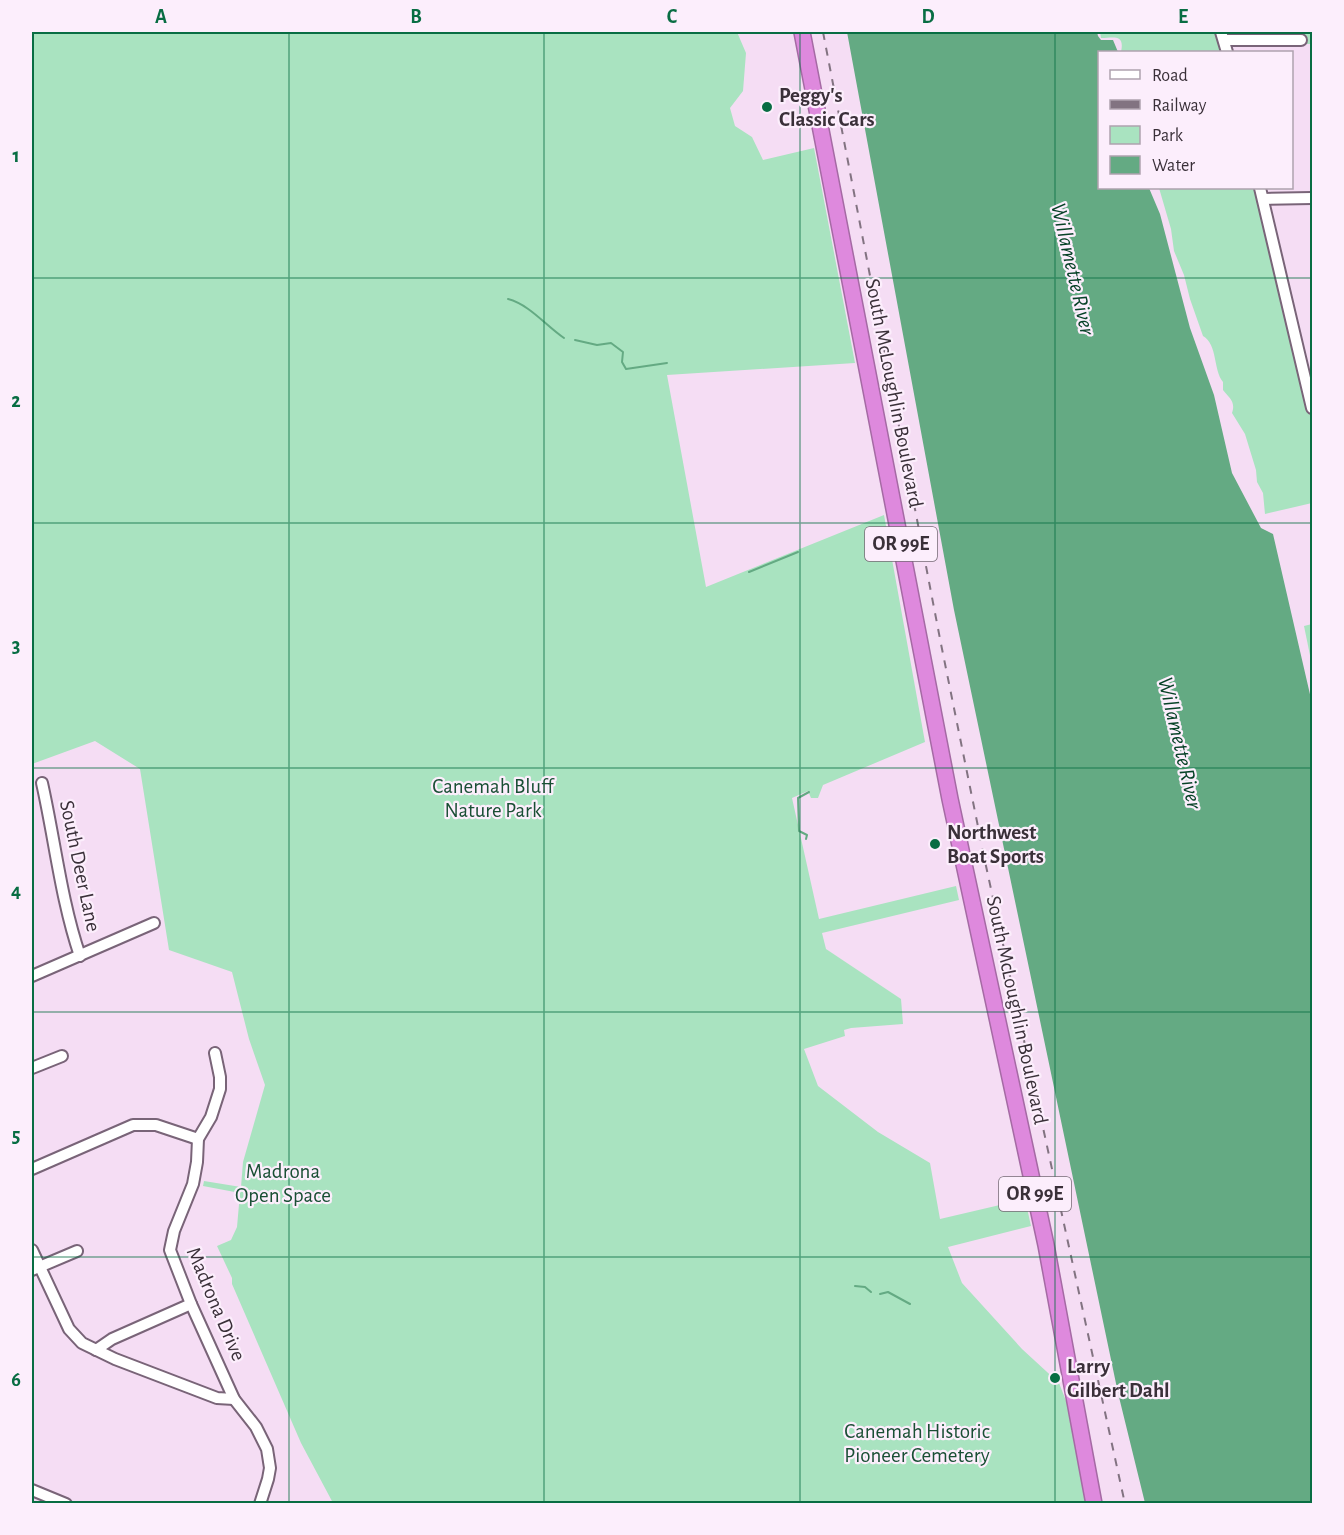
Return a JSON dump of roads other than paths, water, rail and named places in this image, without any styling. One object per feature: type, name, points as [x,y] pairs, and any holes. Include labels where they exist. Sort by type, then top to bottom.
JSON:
[{"type":"highway","name":"South McLoughlin Boulevard","points":[[802,32],[953,809],[1046,1245],[1094,1503]]},
{"type":"street","points":[[1227,51],[1223,36],[1301,40]]},
{"type":"street","points":[[1260,189],[1312,408]]},
{"type":"street","points":[[1263,199],[1312,198]]},
{"type":"street","name":"South Deer Lane","points":[[42,783],[55,842],[64,901],[80,956]]},
{"type":"street","points":[[32,976],[154,923]]},
{"type":"street","name":"Madrona Drive","points":[[214,1053],[220,1077],[219,1089],[211,1117],[198,1139],[193,1184],[174,1231],[170,1250],[191,1304],[234,1399],[259,1433],[269,1458],[268,1479],[260,1503]]},
{"type":"street","points":[[32,1068],[62,1056]]},
{"type":"street","points":[[32,1169],[133,1125],[156,1125],[198,1139]]},
{"type":"street","points":[[32,1250],[36,1268],[69,1329],[82,1343],[217,1398],[234,1399]]},
{"type":"street","points":[[36,1268],[77,1251]]},
{"type":"street","points":[[96,1350],[112,1339],[191,1304]]},
{"type":"street","points":[[32,1490],[66,1503]]},
{"type":"water","name":"Willamette River","points":[[847,32],[1097,32],[1101,40],[1113,40],[1118,51],[1098,51],[1098,189],[1149,189],[1160,214],[1190,328],[1214,395],[1232,473],[1261,528],[1273,534],[1312,703],[1312,1503],[1145,1503],[1118,1393],[954,610]]},
{"type":"waterway","points":[[508,299],[523,306],[564,338]]},
{"type":"waterway","points":[[575,340],[597,345],[611,343],[623,352],[622,362],[626,369],[667,363]]},
{"type":"waterway","points":[[749,572],[798,552]]},
{"type":"waterway","points":[[806,839],[807,835],[799,831],[798,798],[809,792]]},
{"type":"waterway","points":[[855,1286],[865,1287],[871,1292]]},
{"type":"waterway","points":[[880,1294],[888,1292],[910,1304]]},
{"type":"railway","points":[[823,32],[986,866],[1125,1504]]},
{"type":"place","name":"Peggy's Classic Cars","points":[[767,107]]},
{"type":"place","name":"Northwest Boat Sports","points":[[935,844]]},
{"type":"place","name":"Larry Gilbert Dahl","points":[[1055,1378]]},
{"type":"park label","name":"Canemah Bluff Nature Park","points":[[493,798]]},
{"type":"park label","name":"Madrona Open Space","points":[[283,1183]]},
{"type":"park label","name":"Canemah Historic Pioneer Cemetery","points":[[917,1443]]}]
